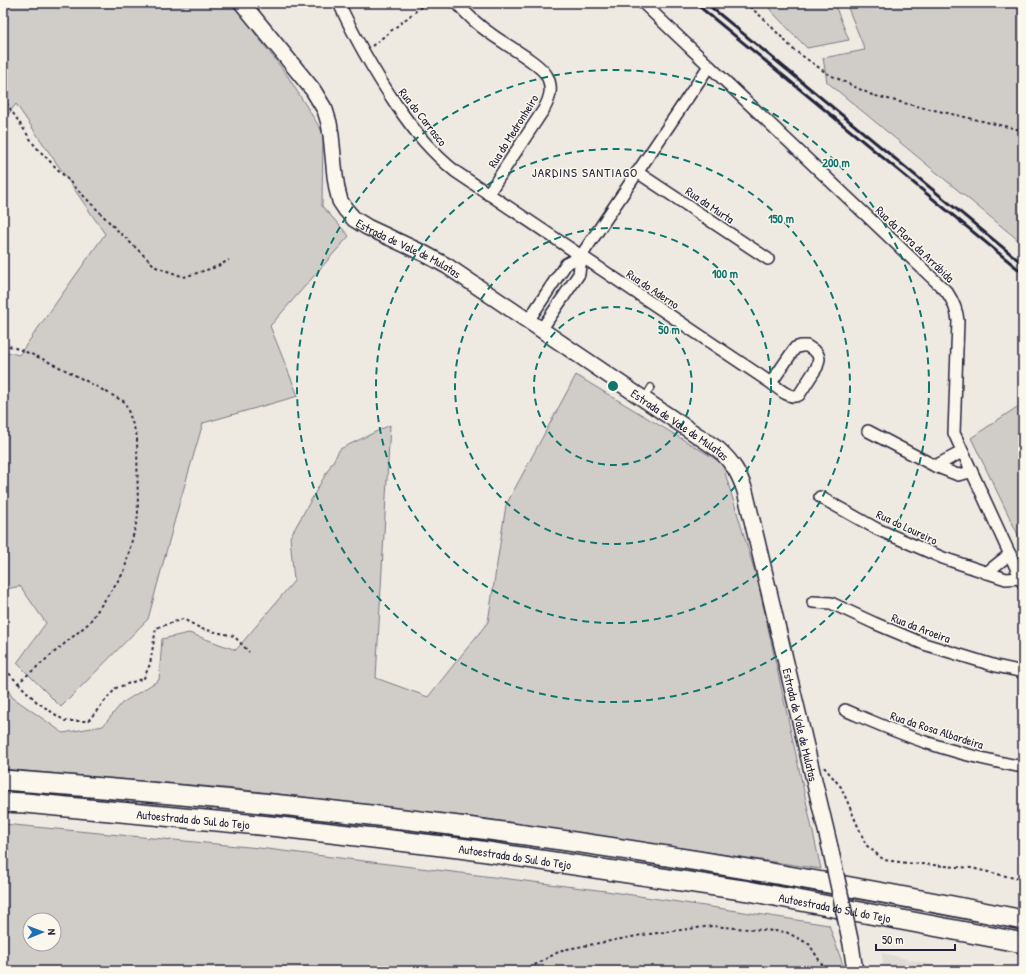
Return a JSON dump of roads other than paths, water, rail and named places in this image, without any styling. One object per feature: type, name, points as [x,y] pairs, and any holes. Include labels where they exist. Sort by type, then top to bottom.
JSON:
[{"type":"highway","name":"Autoestrada do Sul do Tejo","points":[[3,780],[109,788],[270,804],[491,830],[743,868],[1023,920]]},
{"type":"highway","name":"Autoestrada do Sul do Tejo","points":[[3,802],[280,826],[467,849],[749,891],[1023,942]]},
{"type":"street","name":"Estrada de Vale de Mulatas","points":[[242,3],[313,90],[325,110],[331,135],[335,176],[340,201],[354,219],[367,227],[447,266],[541,330],[647,393],[719,450],[736,470],[745,491],[830,846],[851,944],[855,971]]},
{"type":"street","name":"Rua do Carrasco","points":[[339,3],[350,27],[377,76],[416,133],[428,147],[456,172],[581,256]]},
{"type":"street","name":"Rua do Medronheiro","points":[[457,3],[482,28],[537,65],[547,76],[550,84],[549,100],[544,109],[488,194]]},
{"type":"street","name":"Rua da Flora da Arrábida","points":[[643,3],[950,296],[956,308],[958,320],[954,433],[1022,580]]},
{"type":"street","points":[[541,330],[579,274],[581,256],[709,66]]},
{"type":"street","name":"Rua da Murta","points":[[637,172],[768,259]]},
{"type":"street","points":[[528,321],[566,264],[581,256]]},
{"type":"street","name":"Rua do Aderno","points":[[581,256],[790,396],[798,396],[818,366],[817,354],[805,346],[795,348],[771,383]]},
{"type":"street","points":[[540,303],[553,312]]},
{"type":"street","points":[[868,431],[935,466],[958,475],[971,472]]},
{"type":"street","points":[[935,466],[962,452]]},
{"type":"street","name":"Rua do Loureiro","points":[[820,497],[877,529],[943,558],[1006,579],[1022,580]]},
{"type":"street","points":[[986,573],[1010,554]]},
{"type":"street","name":"Rua da Aroeira","points":[[814,602],[831,603],[874,624],[924,644],[977,661],[1023,672]]},
{"type":"street","name":"Rua da Rosa Albardeira","points":[[845,710],[946,749],[1023,767]]},
{"type":"railway","points":[[695,3],[1023,273]]},
{"type":"railway","points":[[706,3],[1023,264]]},
{"type":"district","name":"JARDINS SANTIAGO","points":[[585,172]]}]
